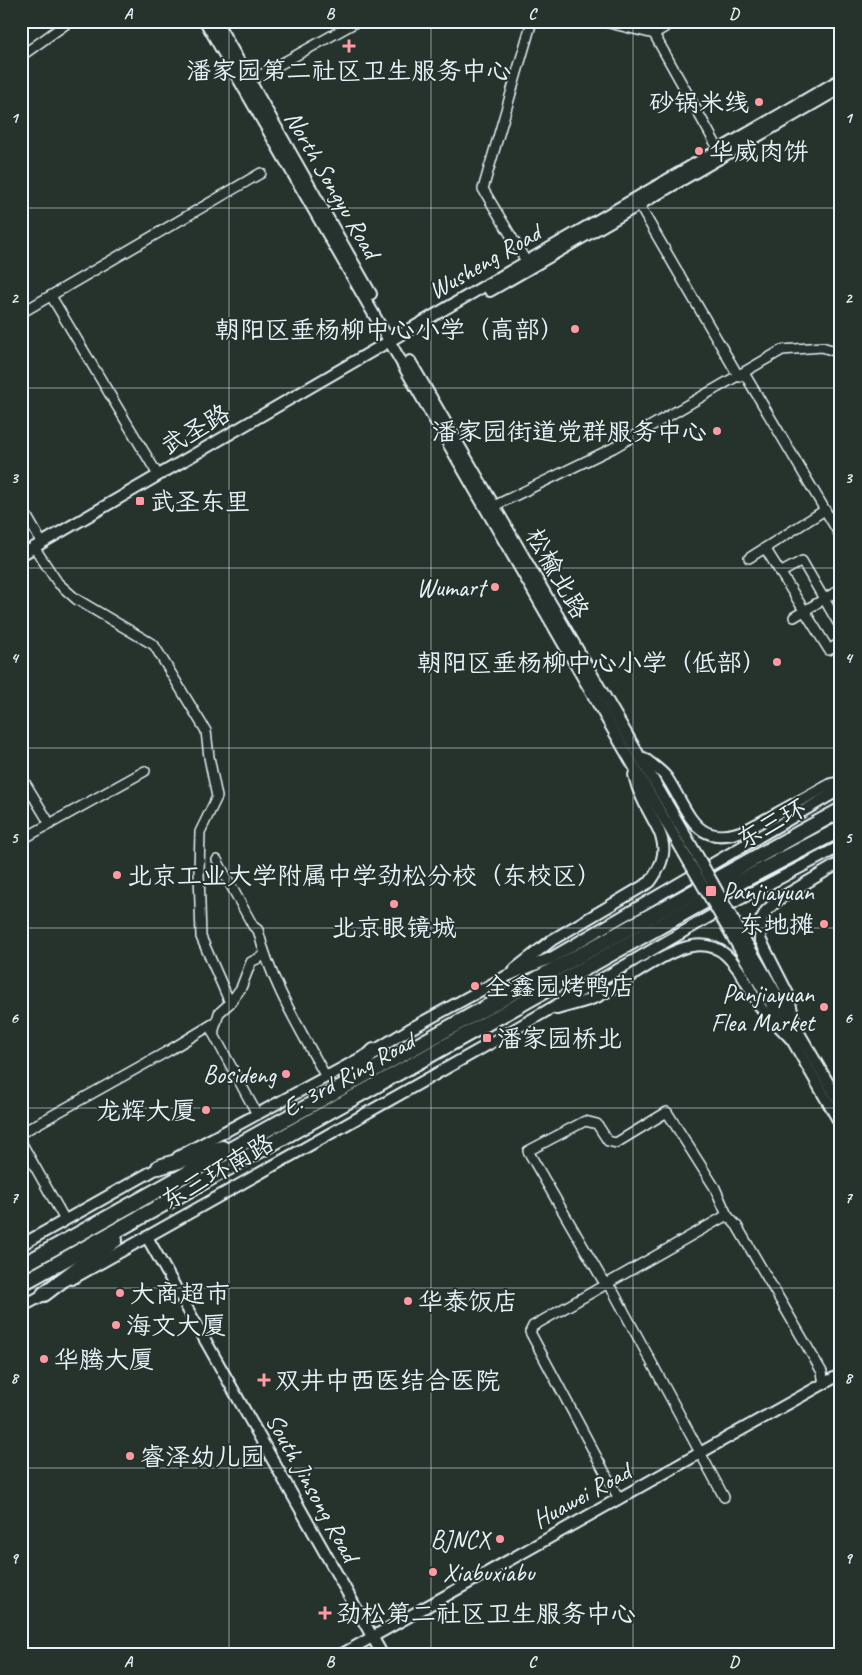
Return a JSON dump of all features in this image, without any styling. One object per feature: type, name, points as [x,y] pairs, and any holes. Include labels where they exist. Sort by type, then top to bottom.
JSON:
[{"type":"highway","name":"东三环","points":[[727,881],[841,810]]},
{"type":"highway","name":"东三环","points":[[727,881],[841,829]]},
{"type":"highway","points":[[694,899],[727,881]]},
{"type":"highway","name":"E. 3rd Ring Road","points":[[21,1266],[334,1092],[694,899]]},
{"type":"highway","name":"E. 3rd Ring Road","points":[[21,1284],[152,1212],[694,899]]},
{"type":"highway","points":[[334,1092],[374,1051]]},
{"type":"highway","points":[[159,1167],[252,1138]]},
{"type":"highway","points":[[44,1294],[152,1212]]},
{"type":"street","points":[[21,56],[70,21]]},
{"type":"street","name":"North Songyu Road","points":[[205,21],[395,340]]},
{"type":"street","name":"North Songyu Road","points":[[216,21],[395,340]]},
{"type":"street","points":[[250,82],[358,21]]},
{"type":"street","points":[[526,261],[483,189],[532,21]]},
{"type":"street","points":[[601,21],[654,34],[675,21]]},
{"type":"street","points":[[654,34],[719,150]]},
{"type":"street","name":"Wusheng Road","points":[[395,340],[526,261],[841,79]]},
{"type":"street","name":"Wusheng Road","points":[[395,340],[639,204],[841,88]]},
{"type":"street","points":[[21,313],[261,173]]},
{"type":"street","points":[[639,204],[841,537]]},
{"type":"street","points":[[51,296],[158,475]]},
{"type":"street","name":"武圣路","points":[[21,555],[395,340]]},
{"type":"street","name":"松榆北路","points":[[395,340],[494,506],[634,756]]},
{"type":"street","name":"松榆北路","points":[[395,340],[735,932]]},
{"type":"street","points":[[494,506],[613,448],[782,350],[822,348],[841,354]]},
{"type":"street","points":[[21,506],[38,545],[58,583],[76,599],[154,645],[206,731],[209,757],[218,797],[200,832],[201,937],[230,1003]]},
{"type":"street","points":[[749,558],[825,510]]},
{"type":"street","points":[[765,548],[829,650],[841,642]]},
{"type":"street","points":[[780,573],[802,561],[841,628]]},
{"type":"street","points":[[794,617],[841,590]]},
{"type":"street","points":[[634,756],[666,776],[688,816],[698,828],[723,836],[736,834],[748,829],[831,784],[841,782]]},
{"type":"street","points":[[507,976],[552,940],[650,882],[659,870],[664,852],[660,830],[640,793],[634,756]]},
{"type":"street","points":[[21,840],[145,771]]},
{"type":"street","points":[[21,776],[50,824]]},
{"type":"street","points":[[507,976],[551,958],[841,789]]},
{"type":"street","points":[[540,1015],[740,899],[841,846]]},
{"type":"street","points":[[216,860],[253,926],[258,930],[264,955],[270,965],[275,983],[326,1077]]},
{"type":"street","points":[[796,1028],[788,994],[760,939],[762,920],[766,911],[779,899],[841,862]]},
{"type":"street","points":[[735,932],[796,1028],[841,1105]]},
{"type":"street","points":[[735,932],[791,1039],[841,1125]]},
{"type":"street","points":[[540,1015],[598,996],[679,949],[698,944],[711,947],[725,954],[736,966],[762,1009],[791,1039]]},
{"type":"street","points":[[257,1114],[213,1033],[219,1013],[230,1003],[241,988],[251,962],[264,955]]},
{"type":"street","name":"东三环南路","points":[[21,1245],[507,976]]},
{"type":"street","name":"东三环南路","points":[[21,1307],[540,1015]]},
{"type":"street","points":[[21,1133],[216,1022]]},
{"type":"street","points":[[724,1497],[613,1291],[602,1279],[528,1151],[585,1121],[598,1124],[608,1141],[616,1143],[667,1112],[715,1188],[727,1215],[737,1226],[822,1372],[824,1384]]},
{"type":"street","points":[[21,1142],[65,1220]]},
{"type":"street","points":[[619,1498],[530,1332],[532,1326],[727,1215]]},
{"type":"street","name":"South Jinsong Road","points":[[147,1237],[382,1654]]},
{"type":"street","name":"Huawei Road","points":[[342,1654],[841,1374]]},
{"type":"place","name":"潘家园第二社区卫生服务中心","points":[[349,46]]},
{"type":"place","name":"砂锅米线","points":[[759,102]]},
{"type":"place","name":"华威肉饼","points":[[699,151]]},
{"type":"place","name":"朝阳区垂杨柳中心小学（高部）","points":[[575,329]]},
{"type":"place","name":"潘家园街道党群服务中心","points":[[717,431]]},
{"type":"place","name":"武圣东里","points":[[140,501]]},
{"type":"place","name":"Wumart","points":[[495,587]]},
{"type":"place","name":"朝阳区垂杨柳中心小学（低部）","points":[[777,662]]},
{"type":"place","name":"北京工业大学附属中学劲松分校（东校区）","points":[[117,875]]},
{"type":"place","name":"Panjiayuan","points":[[711,891]]},
{"type":"place","name":"北京眼镜城","points":[[394,904]]},
{"type":"place","name":"东地摊","points":[[824,924]]},
{"type":"place","name":"全鑫园烤鸭店","points":[[475,986]]},
{"type":"place","name":"Panjiayuan Flea Market","points":[[824,1007]]},
{"type":"place","name":"潘家园桥北","points":[[487,1038]]},
{"type":"place","name":"Bosideng","points":[[286,1074]]},
{"type":"place","name":"龙辉大厦","points":[[206,1110]]},
{"type":"place","name":"大商超市","points":[[120,1293]]},
{"type":"place","name":"华泰饭店","points":[[408,1301]]},
{"type":"place","name":"海文大厦","points":[[116,1325]]},
{"type":"place","name":"华腾大厦","points":[[44,1359]]},
{"type":"place","name":"双井中西医结合医院","points":[[264,1380]]},
{"type":"place","name":"睿泽幼儿园","points":[[130,1456]]},
{"type":"place","name":"BJNCX","points":[[500,1539]]},
{"type":"place","name":"Xiabuxiabu","points":[[433,1572]]},
{"type":"place","name":"劲松第二社区卫生服务中心","points":[[325,1613]]}]
